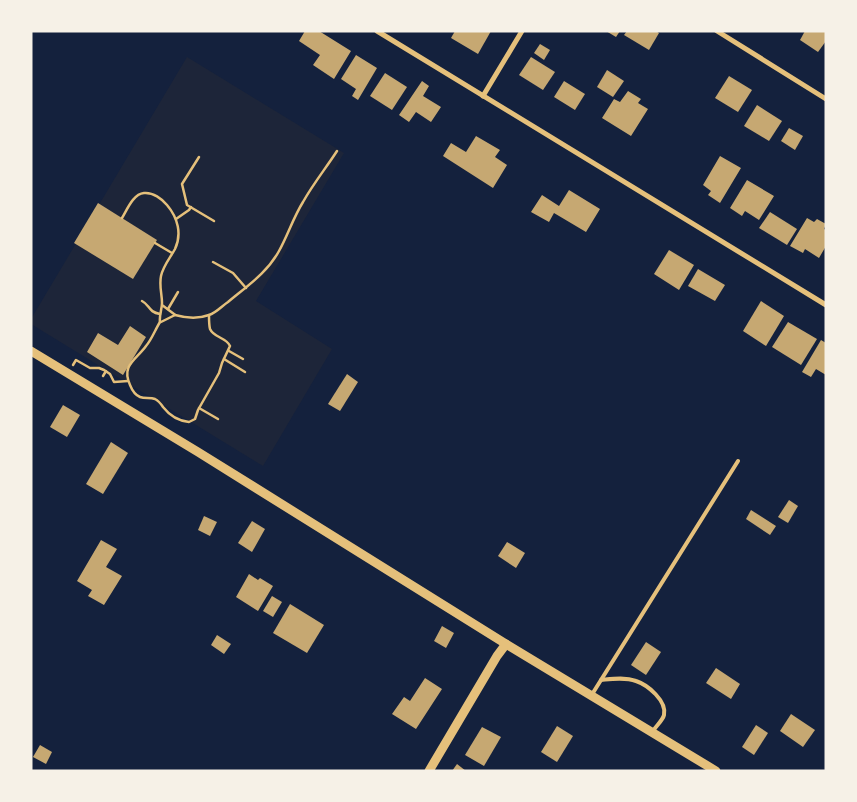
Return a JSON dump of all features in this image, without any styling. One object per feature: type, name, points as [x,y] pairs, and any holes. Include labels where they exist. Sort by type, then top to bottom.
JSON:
[{"type":"street","points":[[377,31],[826,305]]},
{"type":"street","points":[[483,96],[522,31]]},
{"type":"street","points":[[717,31],[826,99]]},
{"type":"street","points":[[31,351],[716,771]]},
{"type":"street","points":[[429,771],[506,644]]},
{"type":"lane","points":[[591,696],[738,461]]},
{"type":"lane","points":[[601,680],[635,680],[649,686],[664,708],[664,717],[652,732]]},
{"type":"path","points":[[162,306],[175,315],[196,318],[209,315],[246,288],[263,272],[281,249],[299,208],[338,151]]},
{"type":"path","points":[[199,157],[182,184],[187,204],[214,220]]},
{"type":"path","points":[[122,218],[134,198],[144,193],[163,201],[176,219],[179,236],[161,275],[160,292],[162,306],[160,322],[146,347],[127,370],[128,381],[134,393],[144,398],[157,400],[172,416],[186,422],[195,419],[229,351],[229,343],[213,334],[210,330],[209,315]]},
{"type":"path","points":[[176,219],[191,207]]},
{"type":"path","points":[[155,243],[172,253]]},
{"type":"path","points":[[213,262],[234,273],[246,288]]},
{"type":"path","points":[[168,309],[178,292]]},
{"type":"path","points":[[142,301],[154,313],[160,314]]},
{"type":"path","points":[[160,322],[175,315]]},
{"type":"path","points":[[229,351],[243,359]]},
{"type":"path","points":[[224,359],[245,372]]},
{"type":"path","points":[[72,367],[76,360],[90,368],[99,368],[106,371],[114,382],[128,381]]},
{"type":"path","points":[[103,376],[106,371]]},
{"type":"path","points":[[199,408],[218,419]]},
{"type":"shaded area","points":[[187,57],[344,153],[256,301],[332,349],[263,466],[31,324],[31,319]]},
{"type":"building","points":[[305,31],[319,31],[351,51],[334,79],[313,65],[320,55],[299,41]]},
{"type":"building","points":[[455,31],[491,31],[478,54],[451,38]]},
{"type":"building","points":[[606,31],[620,31],[616,37]]},
{"type":"building","points":[[627,31],[656,31],[659,33],[649,50],[624,35]]},
{"type":"building","points":[[805,31],[826,31],[826,41],[818,52],[800,40]]},
{"type":"building","points":[[540,44],[550,50],[544,60],[534,53]]},
{"type":"building","points":[[356,55],[377,68],[358,100],[352,96],[356,89],[341,79]]},
{"type":"building","points":[[531,57],[555,72],[543,90],[519,75]]},
{"type":"building","points":[[607,70],[624,81],[613,97],[597,87]]},
{"type":"building","points":[[385,73],[407,87],[392,110],[370,96]]},
{"type":"building","points":[[729,76],[752,90],[738,112],[715,98]]},
{"type":"building","points":[[422,81],[429,86],[423,96],[441,107],[431,122],[416,112],[409,122],[399,115]]},
{"type":"building","points":[[564,81],[585,94],[575,110],[554,97]]},
{"type":"building","points":[[628,91],[641,99],[638,103],[648,109],[631,136],[602,118],[614,99],[620,102]]},
{"type":"building","points":[[757,105],[782,121],[769,141],[744,126]]},
{"type":"building","points":[[789,128],[803,136],[795,150],[781,141]]},
{"type":"building","points":[[476,136],[500,150],[495,157],[507,165],[493,188],[443,156],[451,143],[466,152]]},
{"type":"building","points":[[720,156],[741,168],[720,203],[708,195],[711,191],[703,185]]},
{"type":"building","points":[[747,180],[774,196],[759,220],[745,211],[742,216],[730,208]]},
{"type":"building","points":[[569,190],[600,209],[586,232],[554,213],[549,222],[531,212],[542,195],[559,206]]},
{"type":"building","points":[[98,203],[157,240],[133,279],[74,243]]},
{"type":"building","points":[[770,212],[797,229],[787,245],[759,228]]},
{"type":"building","points":[[807,218],[814,222],[817,219],[826,224],[824,229],[826,230],[826,246],[819,258],[805,249],[803,253],[790,246]]},
{"type":"building","points":[[669,250],[694,265],[679,290],[654,274]]},
{"type":"building","points":[[698,269],[725,285],[715,301],[688,286]]},
{"type":"building","points":[[761,301],[784,316],[766,346],[743,331]]},
{"type":"building","points":[[788,322],[817,339],[801,365],[772,347]]},
{"type":"building","points":[[130,326],[146,337],[123,375],[87,352],[98,333],[118,345]]},
{"type":"building","points":[[821,340],[826,343],[826,375],[816,369],[811,377],[802,372]]},
{"type":"building","points":[[347,374],[358,382],[340,411],[328,404]]},
{"type":"building","points":[[63,405],[80,415],[67,437],[50,427]]},
{"type":"building","points":[[111,442],[128,453],[103,494],[86,484]]},
{"type":"building","points":[[789,500],[798,506],[788,523],[778,517]]},
{"type":"building","points":[[751,510],[776,526],[770,535],[746,519]]},
{"type":"building","points":[[204,516],[217,522],[210,536],[198,530]]},
{"type":"building","points":[[252,521],[265,529],[252,552],[238,543]]},
{"type":"building","points":[[101,540],[117,549],[106,567],[122,576],[104,605],[88,596],[92,590],[77,581]]},
{"type":"building","points":[[507,542],[525,553],[516,568],[498,556]]},
{"type":"building","points":[[249,574],[273,586],[258,611],[236,597]]},
{"type":"building","points":[[272,596],[282,602],[273,617],[263,611]]},
{"type":"building","points":[[290,604],[324,625],[307,653],[273,633]]},
{"type":"building","points":[[442,626],[454,633],[446,648],[434,641]]},
{"type":"building","points":[[217,635],[231,644],[224,654],[211,645]]},
{"type":"building","points":[[646,642],[661,652],[646,675],[631,665]]},
{"type":"building","points":[[716,668],[740,684],[731,699],[706,683]]},
{"type":"building","points":[[425,678],[442,689],[416,729],[392,714],[404,697],[410,701]]},
{"type":"building","points":[[791,714],[815,730],[803,747],[780,731]]},
{"type":"building","points":[[756,725],[768,733],[754,755],[742,747]]},
{"type":"building","points":[[557,726],[573,736],[557,762],[541,752]]},
{"type":"building","points":[[482,727],[501,737],[484,766],[465,755]]},
{"type":"building","points":[[40,745],[52,752],[46,764],[33,757]]},
{"type":"building","points":[[457,764],[466,771],[452,771]]}]
